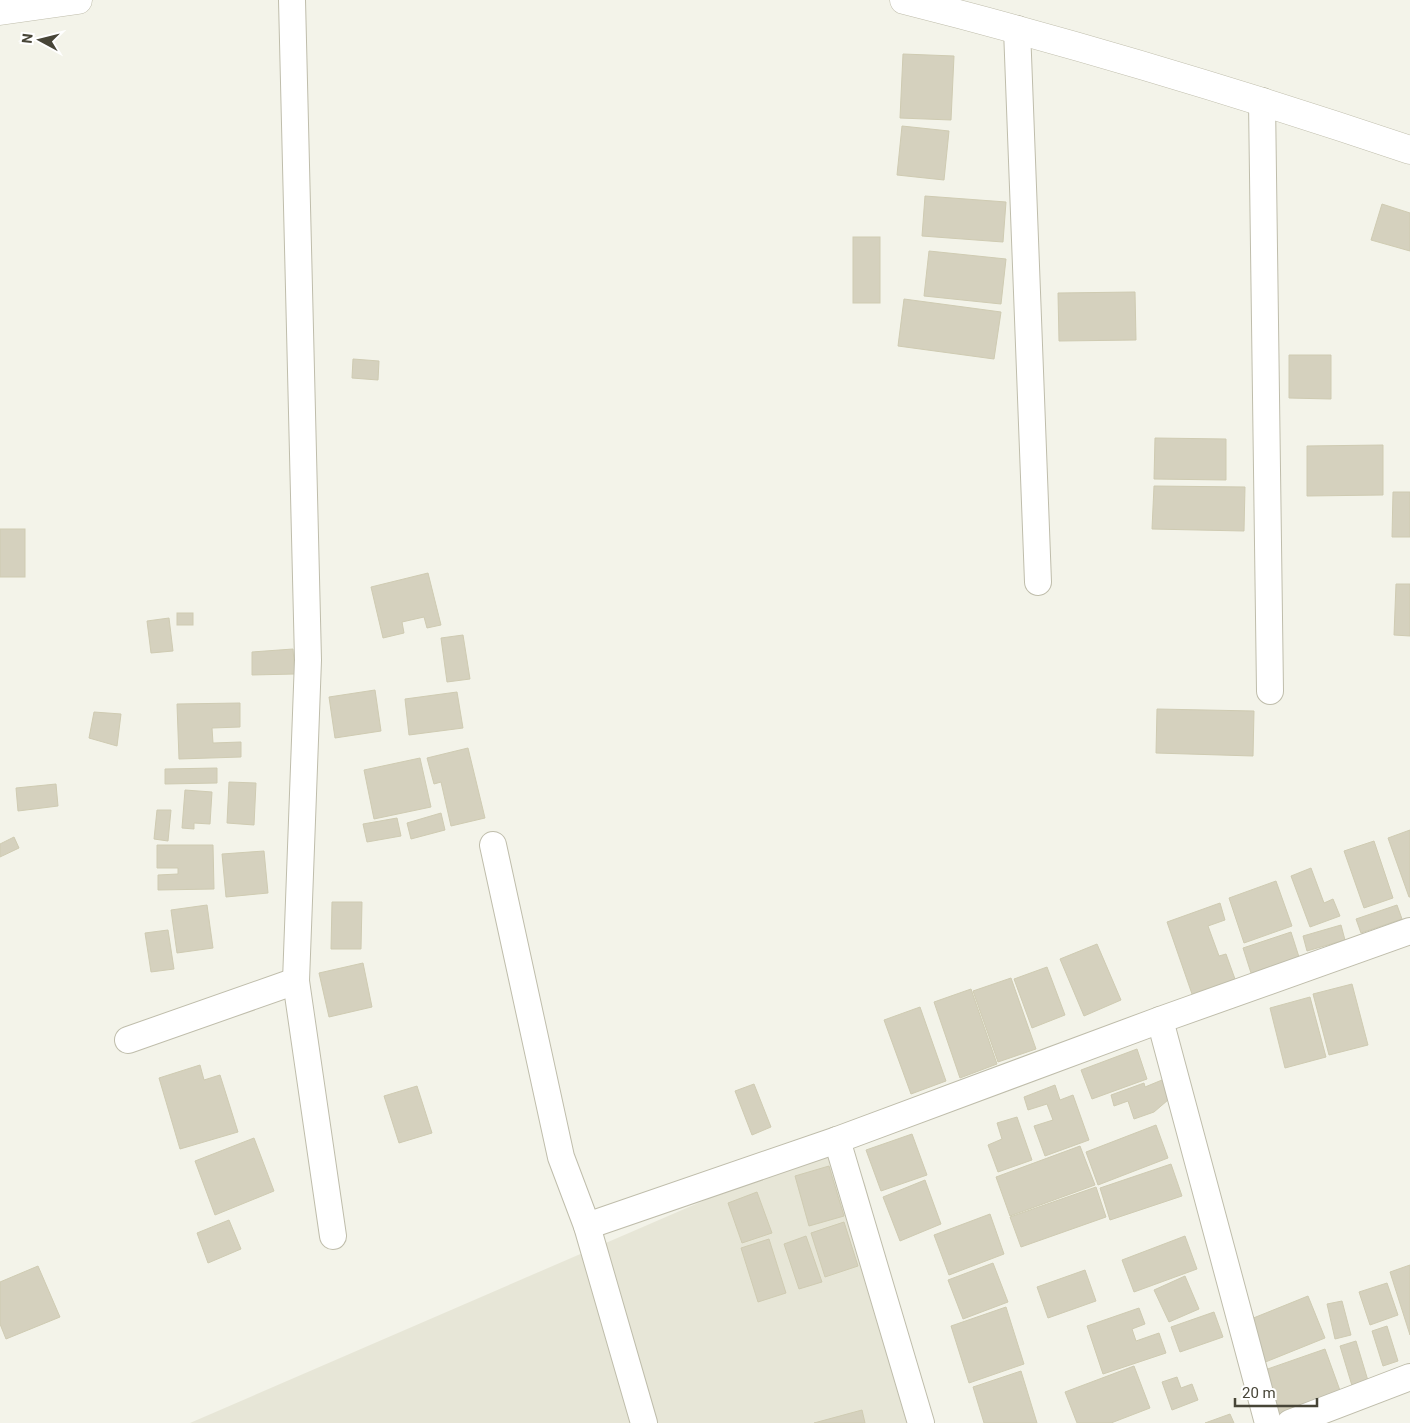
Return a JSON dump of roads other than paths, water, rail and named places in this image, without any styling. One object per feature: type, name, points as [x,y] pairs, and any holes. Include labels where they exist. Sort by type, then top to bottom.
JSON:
[{"type":"street","points":[[0,11],[78,0]]},
{"type":"street","points":[[292,0],[308,660],[296,982],[333,1236]]},
{"type":"street","points":[[904,0],[1017,29],[1262,101],[1410,150]]},
{"type":"street","points":[[1017,29],[1038,582]]},
{"type":"street","points":[[1262,101],[1270,691]]},
{"type":"street","points":[[493,845],[561,1157],[587,1226],[644,1423]]},
{"type":"street","points":[[587,1226],[838,1140],[1160,1020],[1410,931]]},
{"type":"street","points":[[128,1040],[296,982]]},
{"type":"street","points":[[1160,1020],[1268,1423]]},
{"type":"street","points":[[838,1140],[921,1423]]},
{"type":"street","points":[[1290,1423],[1410,1377]]}]
